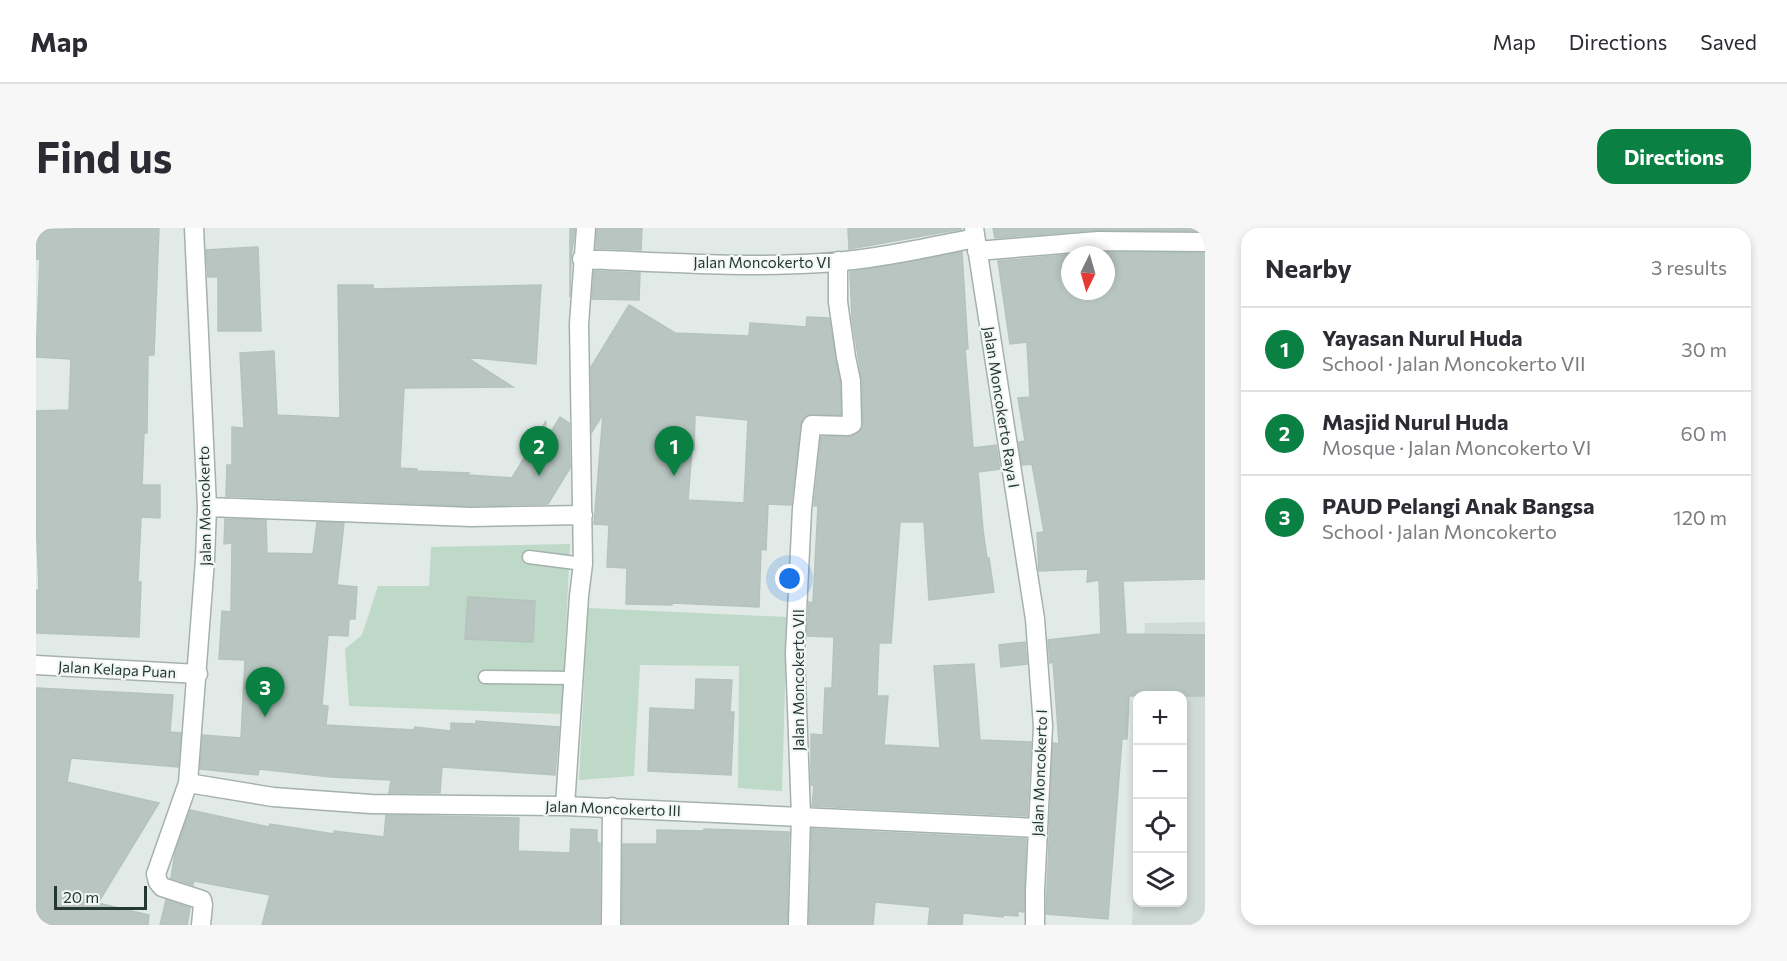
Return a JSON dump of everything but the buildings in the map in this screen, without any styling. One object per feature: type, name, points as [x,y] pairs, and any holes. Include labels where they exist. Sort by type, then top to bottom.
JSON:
[{"type":"street","name":"Jalan Moncokerto","points":[[194,228],[207,507],[198,674],[189,783],[156,874],[162,887],[202,900],[201,925]]},
{"type":"street","points":[[565,806],[583,564],[579,324],[586,228]]},
{"type":"street","name":"Jalan Moncokerto VI","points":[[582,260],[823,263],[905,252],[975,239],[1205,242]]},
{"type":"street","name":"Jalan Moncokerto Raya I","points":[[975,239],[1031,585]]},
{"type":"street","name":"Jalan Moncokerto VII","points":[[801,816],[795,653],[802,509],[811,427],[812,425],[848,426],[852,424],[851,381],[838,302],[838,261]]},
{"type":"street","points":[[207,507],[471,517],[583,515]]},
{"type":"street","name":"Jalan Moncokerto I","points":[[1031,585],[1043,726],[1035,925]]},
{"type":"street","name":"Jalan Kelapa Puan","points":[[36,665],[198,674]]},
{"type":"street","name":"Jalan Moncokerto III","points":[[189,783],[273,797],[371,804],[612,807],[1038,828]]},
{"type":"street","points":[[611,925],[612,807]]},
{"type":"street","points":[[798,925],[801,816]]},
{"type":"lane","points":[[529,557],[583,564]]},
{"type":"lane","points":[[484,677],[574,678]]},
{"type":"shaded area","points":[[1205,622],[1205,925],[1132,925],[1133,899],[1133,907],[1187,907],[1187,691],[1142,691],[1145,623]]},
{"type":"green space","points":[[570,544],[562,714],[349,706],[345,649],[362,635],[378,586],[429,586],[431,547]]},
{"type":"green space","points":[[588,608],[787,617],[782,791],[738,788],[739,666],[640,665],[634,776],[579,780]]},
{"type":"place","name":"Masjid Nurul Huda","points":[[539,476]]},
{"type":"place","name":"Yayasan Nurul Huda","points":[[674,476]]},
{"type":"place","name":"PAUD Pelangi Anak Bangsa","points":[[265,717]]}]
